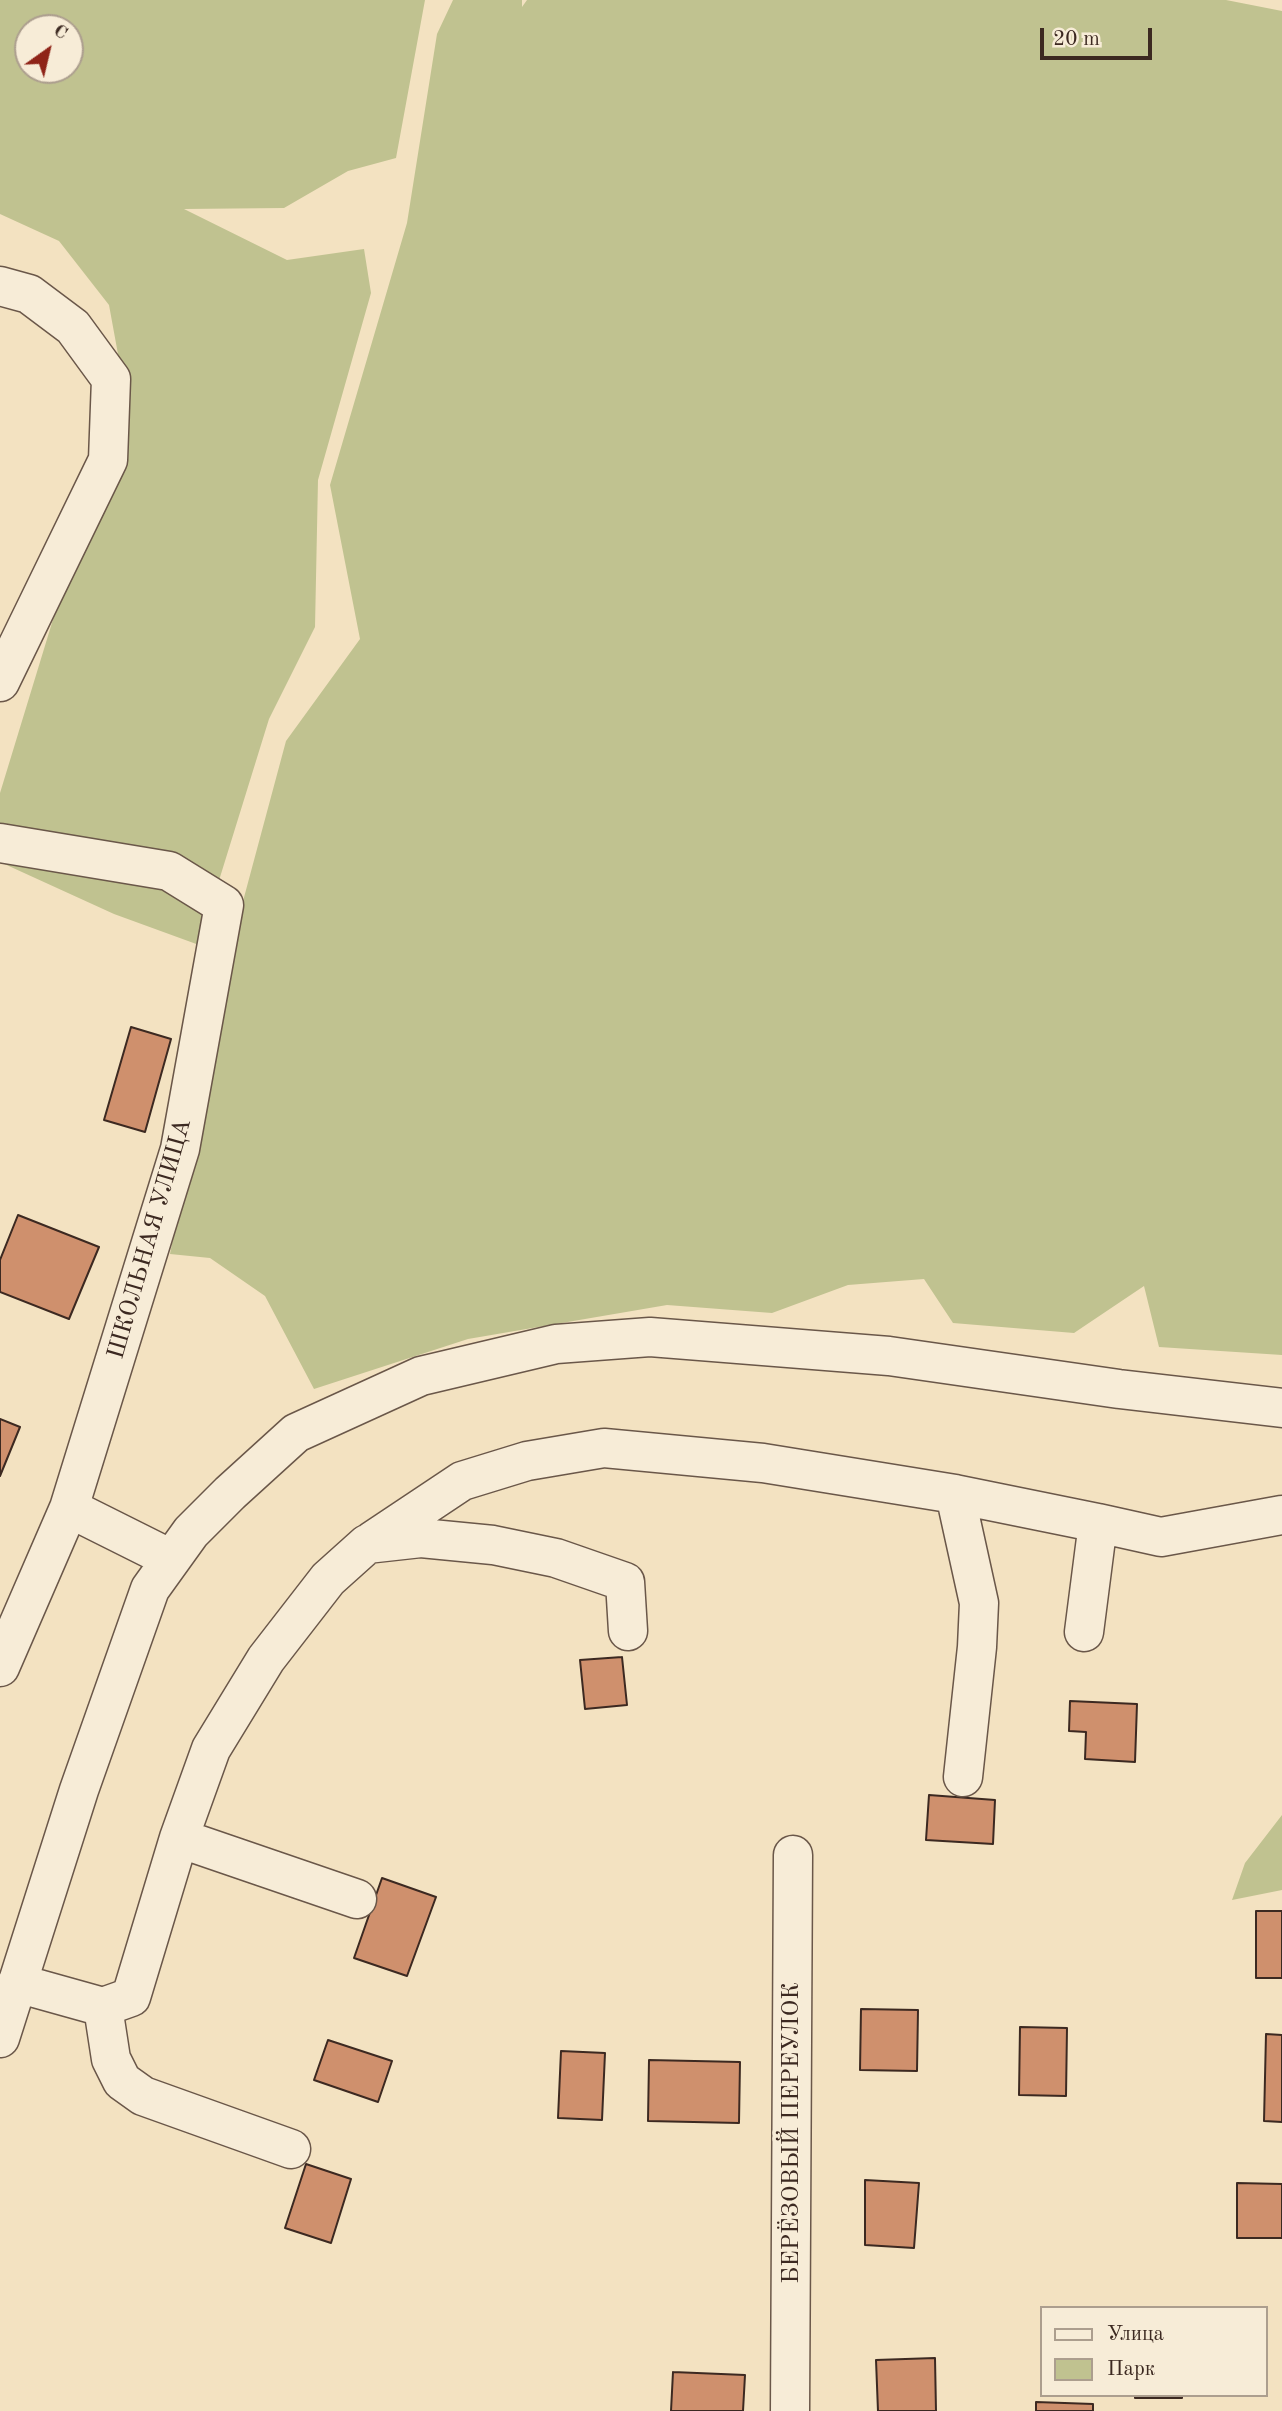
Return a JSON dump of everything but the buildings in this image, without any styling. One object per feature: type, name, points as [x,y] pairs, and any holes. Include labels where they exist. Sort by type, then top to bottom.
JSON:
[{"type":"street","points":[[0,286],[30,294],[73,327],[111,379],[108,460],[0,682]]},
{"type":"street","name":"ШКОЛЬНАЯ УЛИЦА","points":[[0,843],[169,871],[224,905],[180,1149],[69,1508],[0,1667]]},
{"type":"street","points":[[0,2038],[79,1790],[150,1589],[201,1522],[296,1433],[421,1376],[556,1344],[650,1336],[889,1356],[1119,1389],[1282,1408]]},
{"type":"street","points":[[17,1983],[103,2007],[131,1997],[179,1838],[211,1749],[266,1659],[327,1579],[367,1544],[462,1480],[527,1461],[604,1448],[763,1463],[955,1494],[1161,1537],[1282,1515]]},
{"type":"street","points":[[955,1494],[979,1603],[963,1777]]},
{"type":"street","points":[[69,1508],[172,1559]]},
{"type":"street","points":[[1084,1632],[1098,1523]]},
{"type":"street","points":[[367,1544],[421,1538],[493,1545],[556,1558],[625,1582],[628,1631]]},
{"type":"street","points":[[179,1838],[358,1899]]},
{"type":"street","name":"БЕРЁЗОВЫЙ ПЕРЕУЛОК","points":[[790,2411],[793,1855]]},
{"type":"street","points":[[103,2007],[111,2059],[122,2081],[143,2096],[291,2149]]},
{"type":"green space","points":[[0,0],[425,0],[396,158],[348,171],[284,208],[184,209],[287,260],[364,249],[371,293],[318,480],[315,627],[269,719],[199,945],[114,914],[0,862],[0,793],[124,387],[109,305],[59,241],[0,214]]},
{"type":"green space","points":[[453,0],[522,0],[522,7],[527,0],[1226,0],[1282,11],[1282,1355],[1159,1347],[1144,1286],[1074,1333],[953,1323],[924,1279],[848,1285],[772,1313],[667,1305],[468,1339],[314,1389],[265,1296],[210,1258],[170,1254],[228,957],[286,741],[360,639],[330,485],[407,223],[437,34]]},
{"type":"green space","points":[[1282,1815],[1282,1890],[1232,1900],[1245,1863]]}]
